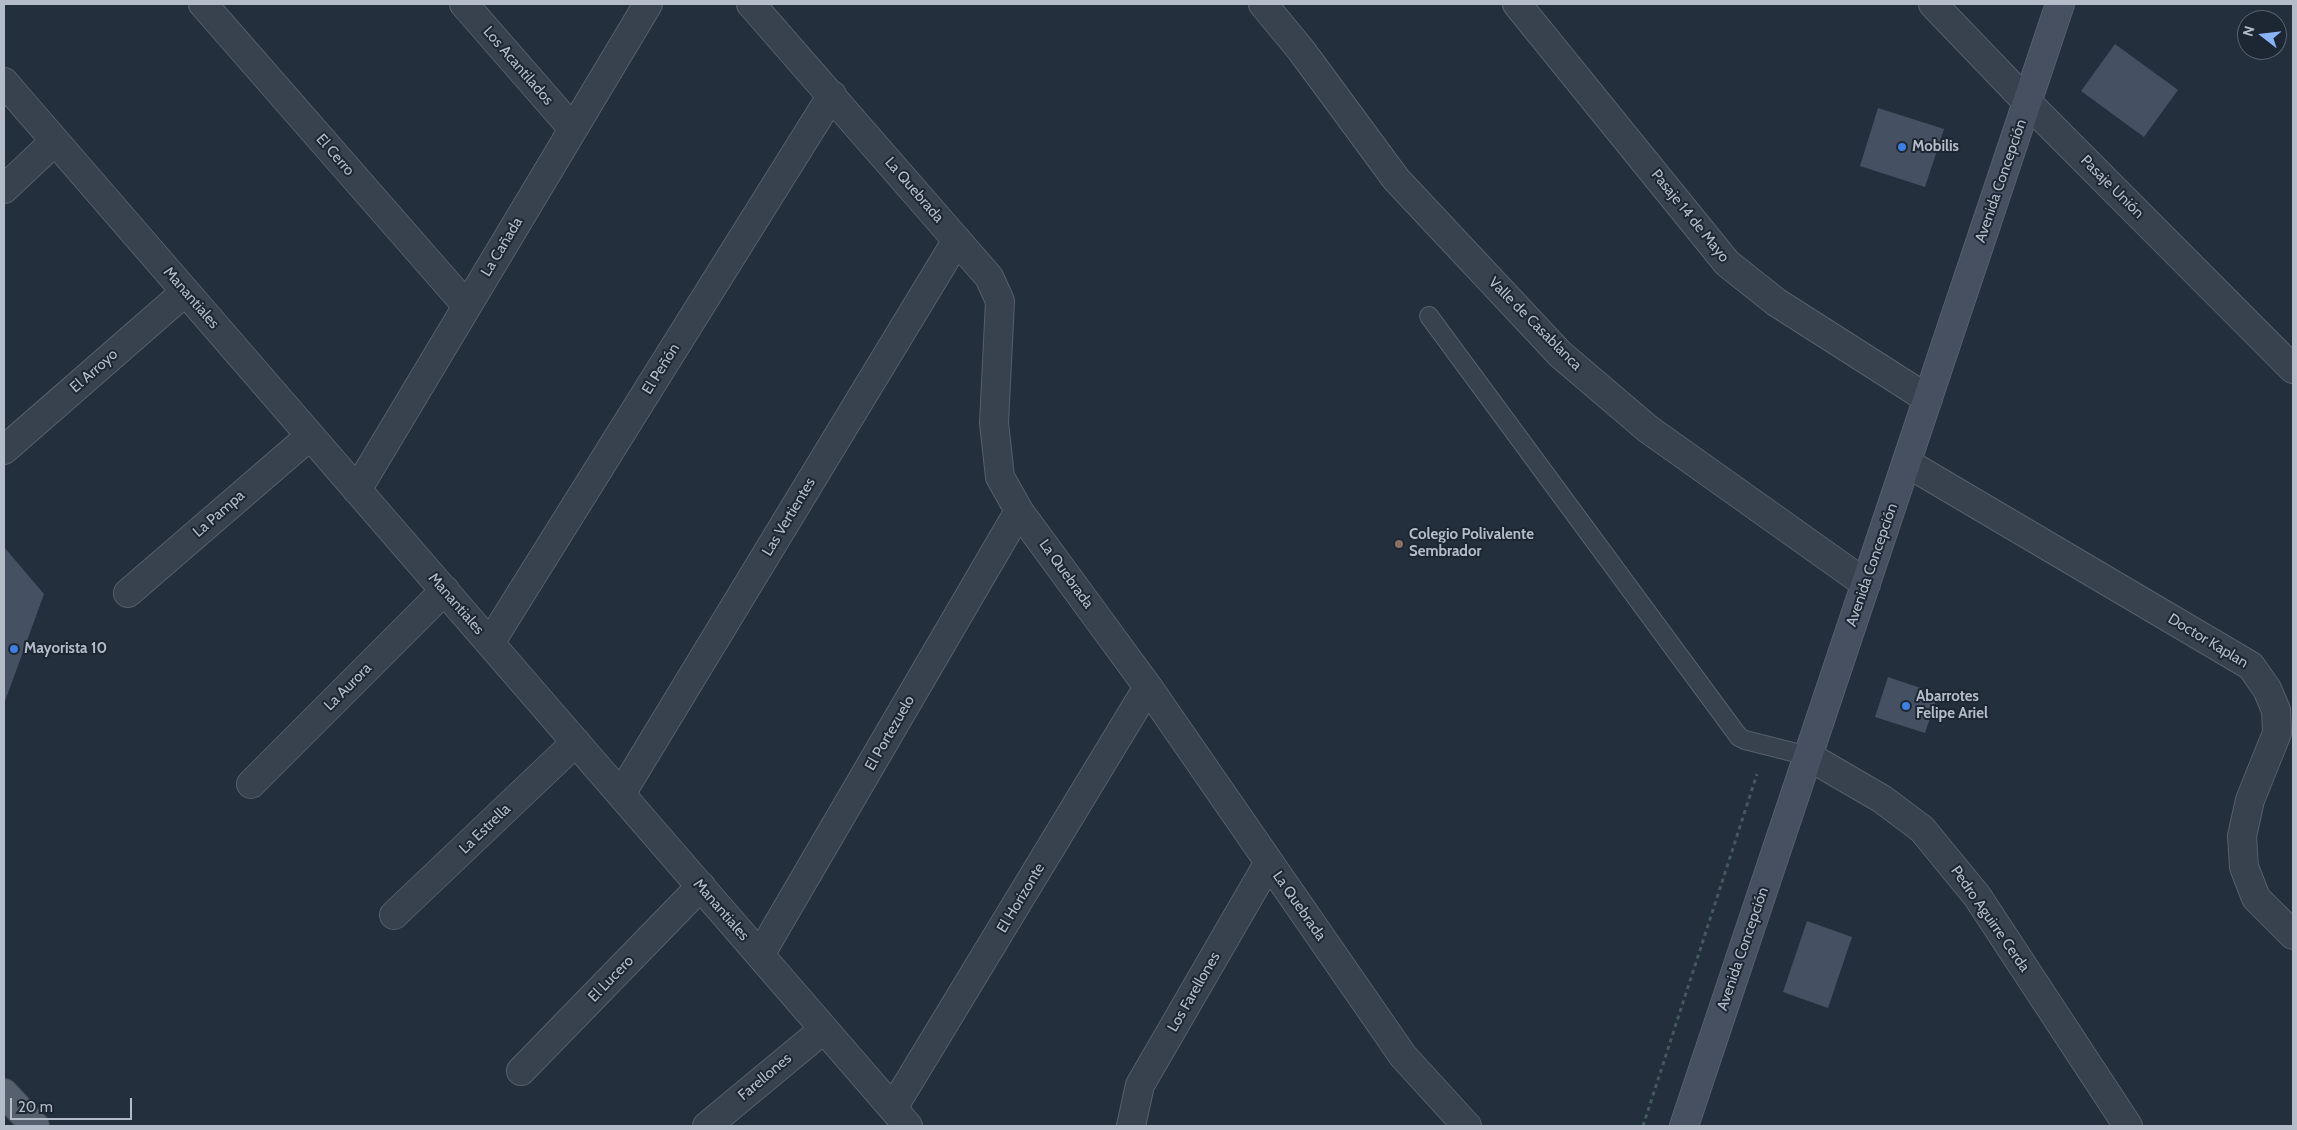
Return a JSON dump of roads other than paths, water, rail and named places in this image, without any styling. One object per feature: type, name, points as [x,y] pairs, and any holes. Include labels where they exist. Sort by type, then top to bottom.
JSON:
[{"type":"main road","name":"Avenida Concepción","points":[[1684,1126],[2060,4]]},
{"type":"main road","points":[[4,1093],[35,1126]]},
{"type":"street","name":"El Cerro","points":[[203,4],[467,306]]},
{"type":"street","name":"Los Acantilados","points":[[464,4],[573,129]]},
{"type":"street","name":"La Cañada","points":[[357,490],[648,4]]},
{"type":"street","name":"La Quebrada","points":[[751,4],[989,277],[1000,301],[994,423],[1000,477],[1019,511],[1148,688],[1403,1056],[1467,1126]]},
{"type":"street","name":"Valle de Casablanca","points":[[1263,4],[1301,50],[1396,179],[1560,354],[1648,429],[1866,584]]},
{"type":"street","name":"Pasaje 14 de Mayo","points":[[1517,4],[1727,263],[1776,302],[1928,400]]},
{"type":"street","name":"Pasaje Unión","points":[[1933,4],[2028,103],[2293,369]]},
{"type":"street","name":"Manantiales","points":[[4,82],[901,1117]]},
{"type":"street","name":"El Peñón","points":[[490,643],[832,95]]},
{"type":"street","points":[[4,189],[55,142]]},
{"type":"street","name":"Las Vertientes","points":[[621,794],[957,240]]},
{"type":"street","name":"El Arroyo","points":[[4,450],[185,292]]},
{"type":"street","name":"La Pampa","points":[[128,593],[310,436]]},
{"type":"street","name":"Doctor Kaplan","points":[[1907,463],[2251,666],[2267,689],[2276,710],[2277,733],[2250,800],[2242,836],[2244,867],[2256,898],[2293,934]]},
{"type":"street","name":"El Portezuelo","points":[[760,955],[1019,511]]},
{"type":"street","name":"La Aurora","points":[[251,784],[445,590]]},
{"type":"street","name":"El Horizonte","points":[[901,1117],[1148,688]]},
{"type":"street","name":"La Estrella","points":[[394,916],[576,742]]},
{"type":"street","name":"Pedro Aguirre Cerda","points":[[1808,756],[1882,799],[1922,828],[1977,896],[2128,1126]]},
{"type":"street","name":"Los Farellones","points":[[1131,1126],[1140,1085],[1269,862]]},
{"type":"street","name":"El Lucero","points":[[521,1072],[701,886]]},
{"type":"street","name":"Farellones","points":[[707,1126],[824,1029]]},
{"type":"lane","points":[[1429,316],[1739,736],[1745,740],[1808,756]]},
{"type":"place","name":"Mobilis","points":[[1902,147]]},
{"type":"place","name":"Colegio Polivalente Sembrador","points":[[1399,544]]},
{"type":"place","name":"Mayorista 10","points":[[14,649]]},
{"type":"place","name":"Abarrotes Felipe Ariel","points":[[1906,706]]}]
